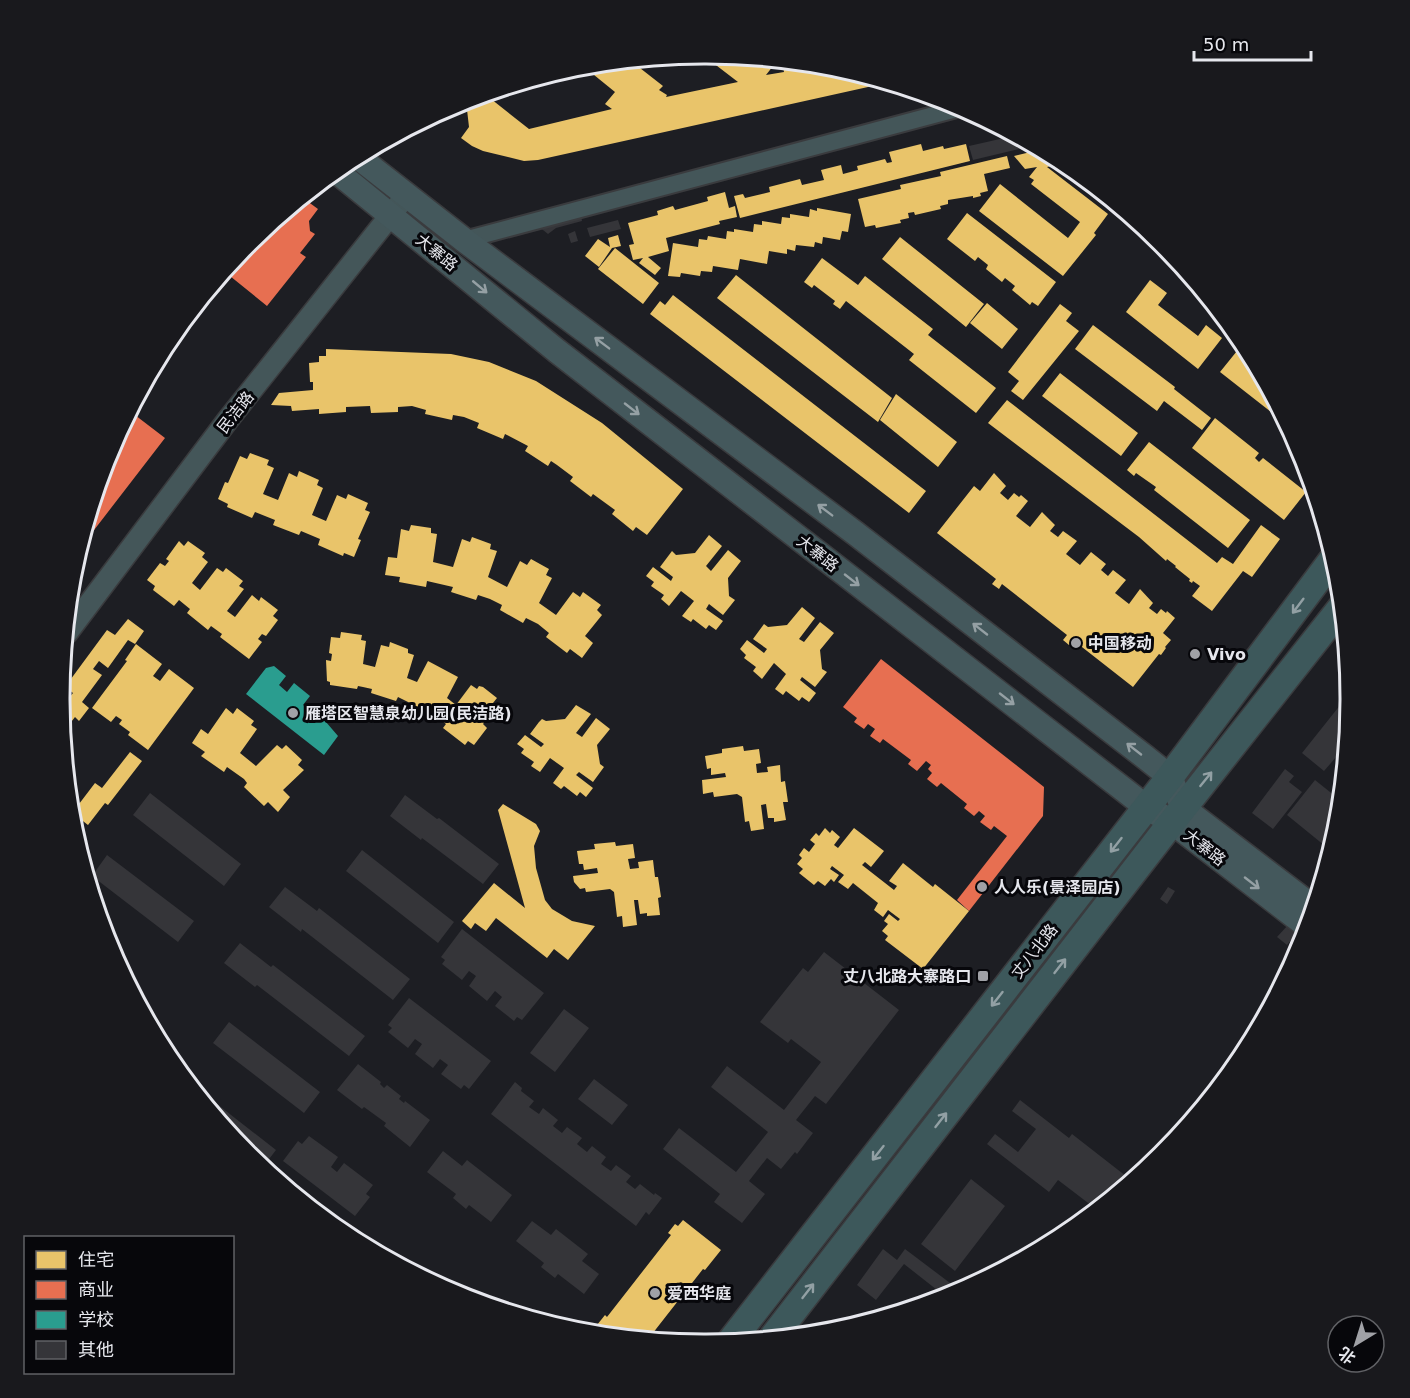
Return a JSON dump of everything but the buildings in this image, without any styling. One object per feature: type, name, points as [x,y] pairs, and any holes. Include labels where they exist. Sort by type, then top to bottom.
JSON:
[{"type":"main road","name":"大寨路","points":[[366,163],[464,240],[837,519],[1170,777],[1178,815],[1300,920]]},
{"type":"main road","name":"大寨路","points":[[344,177],[557,351],[1146,807],[1178,815],[1306,902]]},
{"type":"main road","name":"丈八北路","points":[[739,1332],[1146,807],[1328,579]]},
{"type":"main road","name":"丈八北路","points":[[779,1329],[1334,617]]},
{"type":"street","points":[[464,240],[945,112]]},
{"type":"street","name":"民洁路","points":[[76,620],[227,421],[406,195]]},
{"type":"place","name":"中国移动","points":[[1076,643]]},
{"type":"place","name":"Vivo","points":[[1195,654]]},
{"type":"place","name":"雁塔区智慧泉幼儿园(民洁路)","points":[[293,713]]},
{"type":"place","name":"人人乐(景泽园店)","points":[[982,887]]},
{"type":"place","name":"丈八北路大寨路口","points":[[983,976]]},
{"type":"place","name":"爱西华庭","points":[[655,1293]]}]
